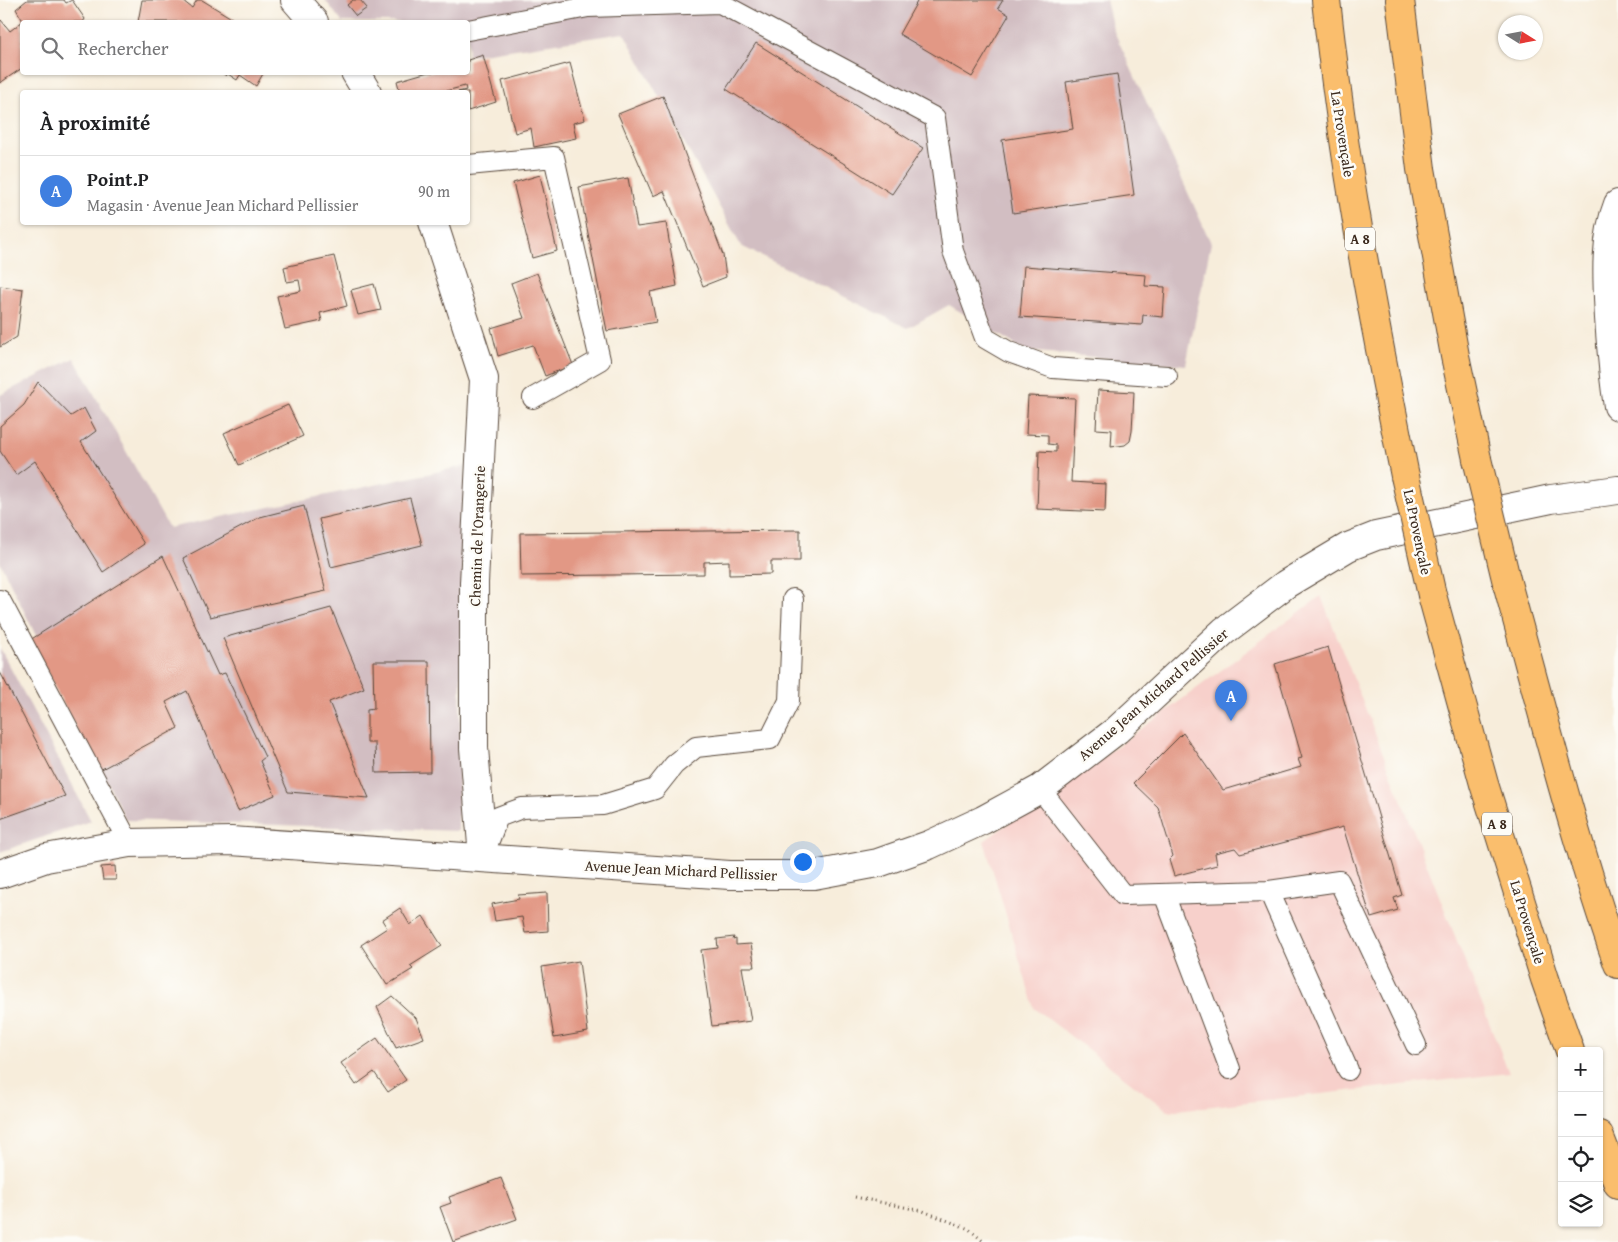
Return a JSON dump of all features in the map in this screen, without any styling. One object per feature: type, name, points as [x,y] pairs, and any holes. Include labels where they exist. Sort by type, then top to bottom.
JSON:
[{"type":"highway","name":"La Provençale","points":[[1326,0],[1334,82],[1372,310],[1432,595],[1484,784],[1569,1047]]},
{"type":"highway","points":[[1400,0],[1421,169],[1455,356],[1477,460],[1507,583],[1557,767],[1602,919],[1618,964]]},
{"type":"highway","points":[[1600,1137],[1618,1184]]},
{"type":"street","points":[[295,0],[312,20]]},
{"type":"street","points":[[357,75],[366,90]]},
{"type":"street","points":[[1618,204],[1612,218],[1607,269],[1612,375],[1618,406]]},
{"type":"street","name":"Chemin de l'Orangerie","points":[[435,225],[484,379],[474,612],[474,748],[483,857]]},
{"type":"street","name":"Avenue Jean Michard Pellissier","points":[[0,874],[46,858],[129,843],[232,841],[730,875],[814,875],[878,863],[929,845],[983,820],[1040,790],[1117,730],[1224,631],[1286,584],[1348,547],[1376,536],[1541,501],[1618,490]]},
{"type":"lane","points":[[470,30],[588,7],[720,3],[935,118],[953,251],[985,338],[1009,352],[1053,368],[1167,376]]},
{"type":"lane","points":[[470,165],[554,157],[600,360],[533,398]]},
{"type":"lane","points":[[483,857],[498,817],[522,808],[603,805],[655,790],[674,765],[696,747],[770,739],[789,701],[793,599]]},
{"type":"lane","points":[[0,600],[129,843]]},
{"type":"lane","points":[[1040,790],[1123,895],[1269,890],[1339,881],[1416,1044]]},
{"type":"lane","points":[[1269,890],[1348,1070]]},
{"type":"lane","points":[[1164,894],[1230,1069]]},
{"type":"path","points":[[855,1197],[923,1211],[969,1229],[984,1242]]},
{"type":"shaded area","points":[[325,0],[1106,0],[1113,29],[1211,243],[1186,365],[1026,351],[949,305],[908,328],[741,246],[624,33],[470,56],[470,20],[340,20]]},
{"type":"shaded area","points":[[74,358],[169,528],[465,466],[458,831],[126,820],[0,562],[0,395]]},
{"type":"shaded area","points":[[1321,596],[1509,1073],[1168,1111],[1034,1008],[984,841],[1161,715]]},
{"type":"shaded area","points":[[0,648],[91,821],[0,852]]},
{"type":"building","points":[[27,0],[64,0],[66,3],[72,0],[85,19],[22,20],[16,9]]},
{"type":"building","points":[[142,0],[177,0],[183,1],[192,8],[197,0],[202,0],[235,20],[138,20]]},
{"type":"building","points":[[353,0],[360,0],[367,8],[356,16],[347,5]]},
{"type":"building","points":[[918,0],[1003,0],[998,8],[1009,15],[972,77],[899,34]]},
{"type":"building","points":[[1,20],[10,31],[20,23],[20,69],[0,83]]},
{"type":"building","points":[[756,43],[923,148],[892,194],[726,89]]},
{"type":"building","points":[[483,55],[496,102],[470,110],[470,90],[466,90],[465,86],[450,90],[399,90],[397,81],[418,75],[470,75],[470,59]]},
{"type":"building","points":[[570,63],[585,120],[573,123],[576,138],[534,147],[531,128],[515,133],[502,81]]},
{"type":"building","points":[[1117,74],[1134,195],[1013,213],[1002,140],[1073,129],[1066,82]]},
{"type":"building","points":[[230,75],[240,75],[237,80]]},
{"type":"building","points":[[240,75],[262,75],[256,86]]},
{"type":"building","points":[[663,96],[723,255],[726,277],[703,286],[664,191],[653,196],[618,114]]},
{"type":"building","points":[[540,175],[557,251],[532,258],[513,183]]},
{"type":"building","points":[[628,178],[637,227],[666,223],[677,286],[650,292],[656,322],[607,331],[579,187]]},
{"type":"building","points":[[334,256],[347,306],[320,313],[322,321],[285,329],[277,296],[301,291],[299,280],[287,282],[284,267]]},
{"type":"building","points":[[1024,266],[1146,275],[1145,286],[1165,287],[1163,317],[1143,315],[1142,325],[1020,317]]},
{"type":"building","points":[[537,273],[573,365],[545,376],[533,345],[498,356],[491,328],[524,318],[511,283]]},
{"type":"building","points":[[374,284],[381,310],[358,315],[351,290]]},
{"type":"building","points":[[0,286],[23,289],[17,337],[0,347]]},
{"type":"building","points":[[38,382],[71,416],[84,408],[96,431],[81,442],[144,544],[103,572],[35,461],[16,475],[0,451],[0,426],[24,405]]},
{"type":"building","points":[[1098,390],[1134,392],[1132,431],[1130,441],[1125,445],[1111,447],[1112,430],[1096,429]]},
{"type":"building","points":[[1028,396],[1075,398],[1071,482],[1106,484],[1105,512],[1037,509],[1039,451],[1056,452],[1056,445],[1048,444],[1048,435],[1026,434]]},
{"type":"building","points":[[288,405],[303,436],[239,465],[224,433]]},
{"type":"building","points":[[410,498],[422,545],[331,567],[319,519]]},
{"type":"building","points":[[304,506],[326,591],[210,617],[183,558],[260,517]]},
{"type":"building","points":[[800,530],[800,561],[771,561],[771,574],[729,575],[729,561],[704,562],[704,574],[521,576],[520,533]]},
{"type":"building","points":[[163,556],[218,675],[225,673],[265,757],[260,761],[275,795],[238,811],[187,691],[166,702],[178,728],[98,771],[30,640]]},
{"type":"building","points":[[331,608],[364,688],[329,702],[369,798],[288,792],[223,638]]},
{"type":"building","points":[[1328,647],[1402,895],[1394,898],[1398,910],[1371,918],[1343,827],[1240,854],[1235,848],[1215,853],[1217,865],[1174,876],[1169,860],[1173,856],[1158,807],[1133,783],[1183,733],[1223,790],[1301,767],[1298,759],[1302,758],[1275,664]]},
{"type":"building","points":[[373,661],[429,661],[430,772],[376,773],[375,743],[367,743],[367,710],[374,709]]},
{"type":"building","points":[[0,672],[65,796],[0,819]]},
{"type":"building","points":[[115,866],[116,880],[103,880],[101,867]]},
{"type":"building","points":[[547,893],[548,931],[525,933],[522,917],[495,921],[492,904],[519,899],[518,895]]},
{"type":"building","points":[[400,908],[410,925],[423,916],[442,946],[410,966],[413,969],[387,985],[361,945],[387,928],[382,920]]},
{"type":"building","points":[[734,937],[733,940],[736,939],[736,945],[751,944],[755,967],[742,967],[751,1021],[712,1026],[701,950],[718,948],[717,939]]},
{"type":"building","points":[[579,961],[588,1032],[554,1038],[542,967]]},
{"type":"building","points":[[392,996],[416,1018],[424,1038],[396,1048],[377,1007]]},
{"type":"building","points":[[377,1038],[406,1080],[388,1092],[374,1072],[356,1085],[341,1063]]},
{"type":"building","points":[[501,1178],[517,1219],[453,1242],[440,1207],[451,1203],[449,1197]]},
{"type":"place","name":"Point.P","points":[[1231,721]]}]
